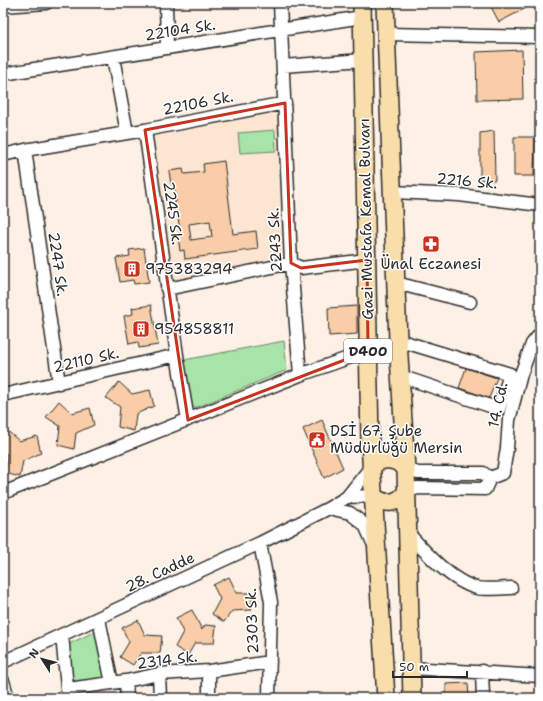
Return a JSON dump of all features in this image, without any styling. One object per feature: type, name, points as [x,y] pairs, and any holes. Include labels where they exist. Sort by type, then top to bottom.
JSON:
[{"type":"highway","name":"Gazi Mustafa Kemal Bulvarı","points":[[385,3],[398,340],[406,469],[412,698]]},
{"type":"highway","name":"Gazi Mustafa Kemal Bulvarı","points":[[362,10],[371,467],[386,698]]},
{"type":"highway","points":[[371,467],[376,463],[387,459],[398,462],[406,469]]},
{"type":"highway","points":[[373,496],[379,501],[390,503],[400,498],[406,492]]},
{"type":"street","points":[[3,6],[46,3]]},
{"type":"street","points":[[166,3],[167,48]]},
{"type":"street","points":[[280,3],[285,103]]},
{"type":"street","name":"22104 Sk.","points":[[3,74],[281,30],[362,10]]},
{"type":"street","points":[[386,34],[540,37]]},
{"type":"street","points":[[113,57],[127,133]]},
{"type":"street","points":[[283,66],[363,60]]},
{"type":"street","name":"22106 Sk.","points":[[3,155],[285,103]]},
{"type":"street","name":"2243 Sk.","points":[[285,103],[291,263],[300,375]]},
{"type":"street","name":"2245 Sk.","points":[[145,130],[167,289],[188,420]]},
{"type":"street","name":"2247 Sk.","points":[[25,150],[59,383]]},
{"type":"street","name":"2216 Sk.","points":[[392,192],[459,195],[540,205]]},
{"type":"street","points":[[167,289],[291,263],[301,268],[367,260]]},
{"type":"street","points":[[396,283],[470,302]]},
{"type":"street","name":"14. Cd.","points":[[406,492],[417,488],[485,489],[490,478],[503,473],[509,420],[521,374],[532,344],[540,334]]},
{"type":"street","points":[[398,340],[510,374],[499,409],[400,376]]},
{"type":"street","points":[[3,493],[300,375],[368,351]]},
{"type":"street","name":"22110 Sk.","points":[[3,395],[177,355]]},
{"type":"street","name":"28. Cadde","points":[[3,662],[99,619],[260,543],[329,508],[347,497],[371,467]]},
{"type":"street","points":[[406,469],[418,473],[483,473],[490,478]]},
{"type":"street","name":"28. Cadde","points":[[347,497],[373,496]]},
{"type":"street","points":[[329,508],[350,512],[365,525],[376,549]]},
{"type":"street","points":[[408,533],[429,556],[452,575],[465,583],[478,588],[511,588]]},
{"type":"street","name":"2303 Sk.","points":[[260,543],[271,602],[269,698]]},
{"type":"street","points":[[99,619],[112,682]]},
{"type":"street","points":[[62,635],[68,693]]},
{"type":"street","name":"2314 Sk.","points":[[68,693],[112,682],[126,681],[159,674],[208,671],[270,662]]},
{"type":"street","points":[[411,668],[482,671],[540,676]]},
{"type":"street","points":[[208,671],[209,698]]},
{"type":"street","points":[[482,671],[483,698]]},
{"type":"street","points":[[159,674],[160,698]]},
{"type":"street","points":[[3,681],[8,698]]},
{"type":"street","points":[[126,681],[127,698]]},
{"type":"highlighted area","points":[[285,103],[291,263],[301,268],[367,260],[368,351],[188,420],[145,130]]},
{"type":"shaded area","points":[[274,111],[280,119],[286,257],[178,283],[170,279],[150,139],[155,133]]},
{"type":"green space","points":[[275,130],[276,151],[240,153],[238,133]]},
{"type":"green space","points":[[284,341],[287,370],[195,408],[190,404],[184,360]]},
{"type":"green space","points":[[96,631],[105,675],[103,678],[78,682],[71,676],[67,645]]},
{"type":"building","points":[[489,3],[536,3],[499,22]]},
{"type":"building","points":[[522,50],[523,99],[477,100],[476,52]]},
{"type":"building","points":[[494,131],[495,180],[480,180],[480,133]]},
{"type":"building","points":[[514,137],[535,137],[534,176],[514,176]]},
{"type":"building","points":[[224,161],[233,234],[256,231],[258,249],[185,259],[184,250],[180,251],[178,215],[175,216],[173,202],[176,202],[174,184],[171,184],[169,171],[183,169],[184,174],[204,172],[203,164]],"holes":[[[210,221],[212,237],[191,240],[189,224]]]},
{"type":"building","name":"975383294","points":[[144,248],[149,282],[134,284],[133,280],[120,282],[116,258],[130,256],[129,250]]},
{"type":"building","name":"954858811","points":[[151,305],[158,345],[139,348],[138,342],[129,344],[124,316],[133,314],[132,308]]},
{"type":"building","points":[[357,306],[357,334],[329,336],[328,308]]},
{"type":"building","points":[[466,368],[497,378],[489,398],[459,388]]},
{"type":"building","points":[[119,382],[132,394],[150,390],[154,406],[136,414],[134,431],[118,427],[120,407],[106,398]]},
{"type":"building","points":[[59,401],[72,413],[90,408],[94,425],[76,433],[74,449],[58,445],[60,426],[46,417]]},
{"type":"building","points":[[322,420],[343,468],[324,478],[303,429]]},
{"type":"building","points":[[3,427],[19,441],[37,436],[41,453],[23,461],[20,477],[5,473],[7,454],[3,451]]},
{"type":"building","points":[[229,577],[237,593],[253,593],[251,610],[232,611],[224,622],[212,614],[220,599],[213,585]]},
{"type":"building","points":[[192,610],[202,630],[205,625],[216,626],[214,643],[195,643],[188,655],[175,647],[183,632],[176,618]]},
{"type":"building","points":[[138,620],[145,635],[162,636],[160,653],[141,653],[133,665],[120,657],[129,642],[122,628]]},
{"type":"building","points":[[468,683],[469,698],[446,698],[446,684]]},
{"type":"place","name":"Ünal Eczanesi","points":[[431,244]]},
{"type":"place","name":"975383294","points":[[132,269]]},
{"type":"place","name":"954858811","points":[[141,329]]},
{"type":"place","name":"DSİ 67. Şube Müdürlüğü Mersin","points":[[317,440]]}]
